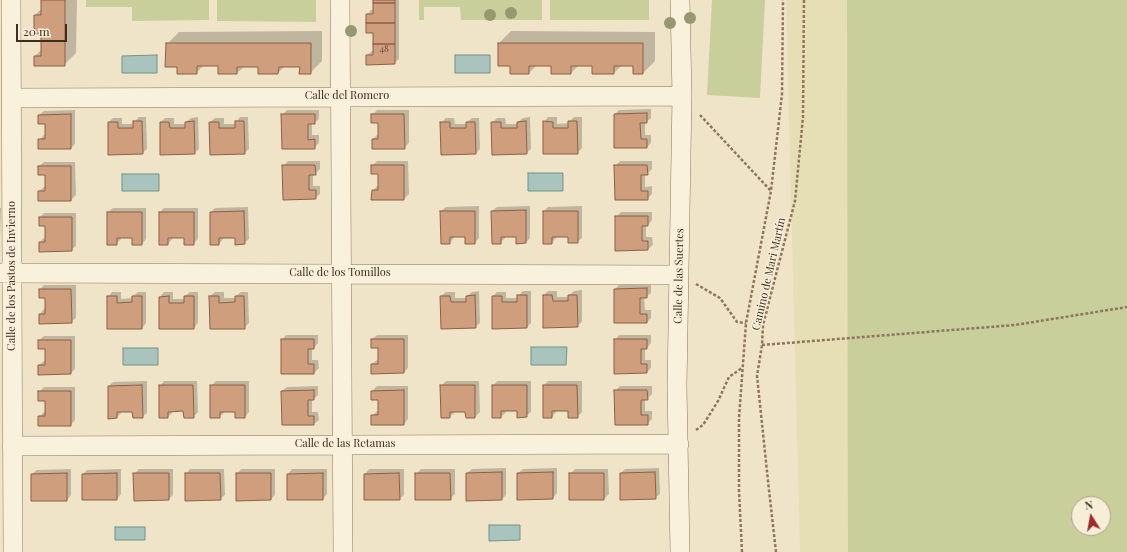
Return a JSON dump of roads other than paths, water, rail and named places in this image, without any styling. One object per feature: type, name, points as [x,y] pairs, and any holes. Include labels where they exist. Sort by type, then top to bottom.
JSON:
[{"type":"street","name":"Calle de los Pastos de Invierno","points":[[11,0],[12,98],[6,273],[12,446],[12,552]]},
{"type":"street","points":[[340,0],[343,552]]},
{"type":"street","name":"Calle de las Suertes","points":[[680,0],[682,96],[678,386],[680,552]]},
{"type":"street","name":"Calle del Romero","points":[[12,98],[682,96]]},
{"type":"street","name":"Calle de los Tomillos","points":[[6,273],[679,275]]},
{"type":"street","name":"Calle de las Retamas","points":[[12,446],[678,444]]},
{"type":"water","points":[[157,55],[157,73],[122,73],[122,56]]},
{"type":"water","points":[[455,55],[490,55],[490,73],[455,73]]},
{"type":"water","points":[[528,173],[563,173],[563,191],[528,191]]},
{"type":"water","points":[[122,174],[159,174],[159,191],[122,191]]},
{"type":"water","points":[[531,347],[567,347],[566,365],[531,365]]},
{"type":"water","points":[[123,348],[158,348],[158,365],[123,365]]},
{"type":"water","points":[[489,525],[520,525],[520,540],[489,541]]},
{"type":"water","points":[[115,527],[145,527],[145,540],[115,540]]}]
